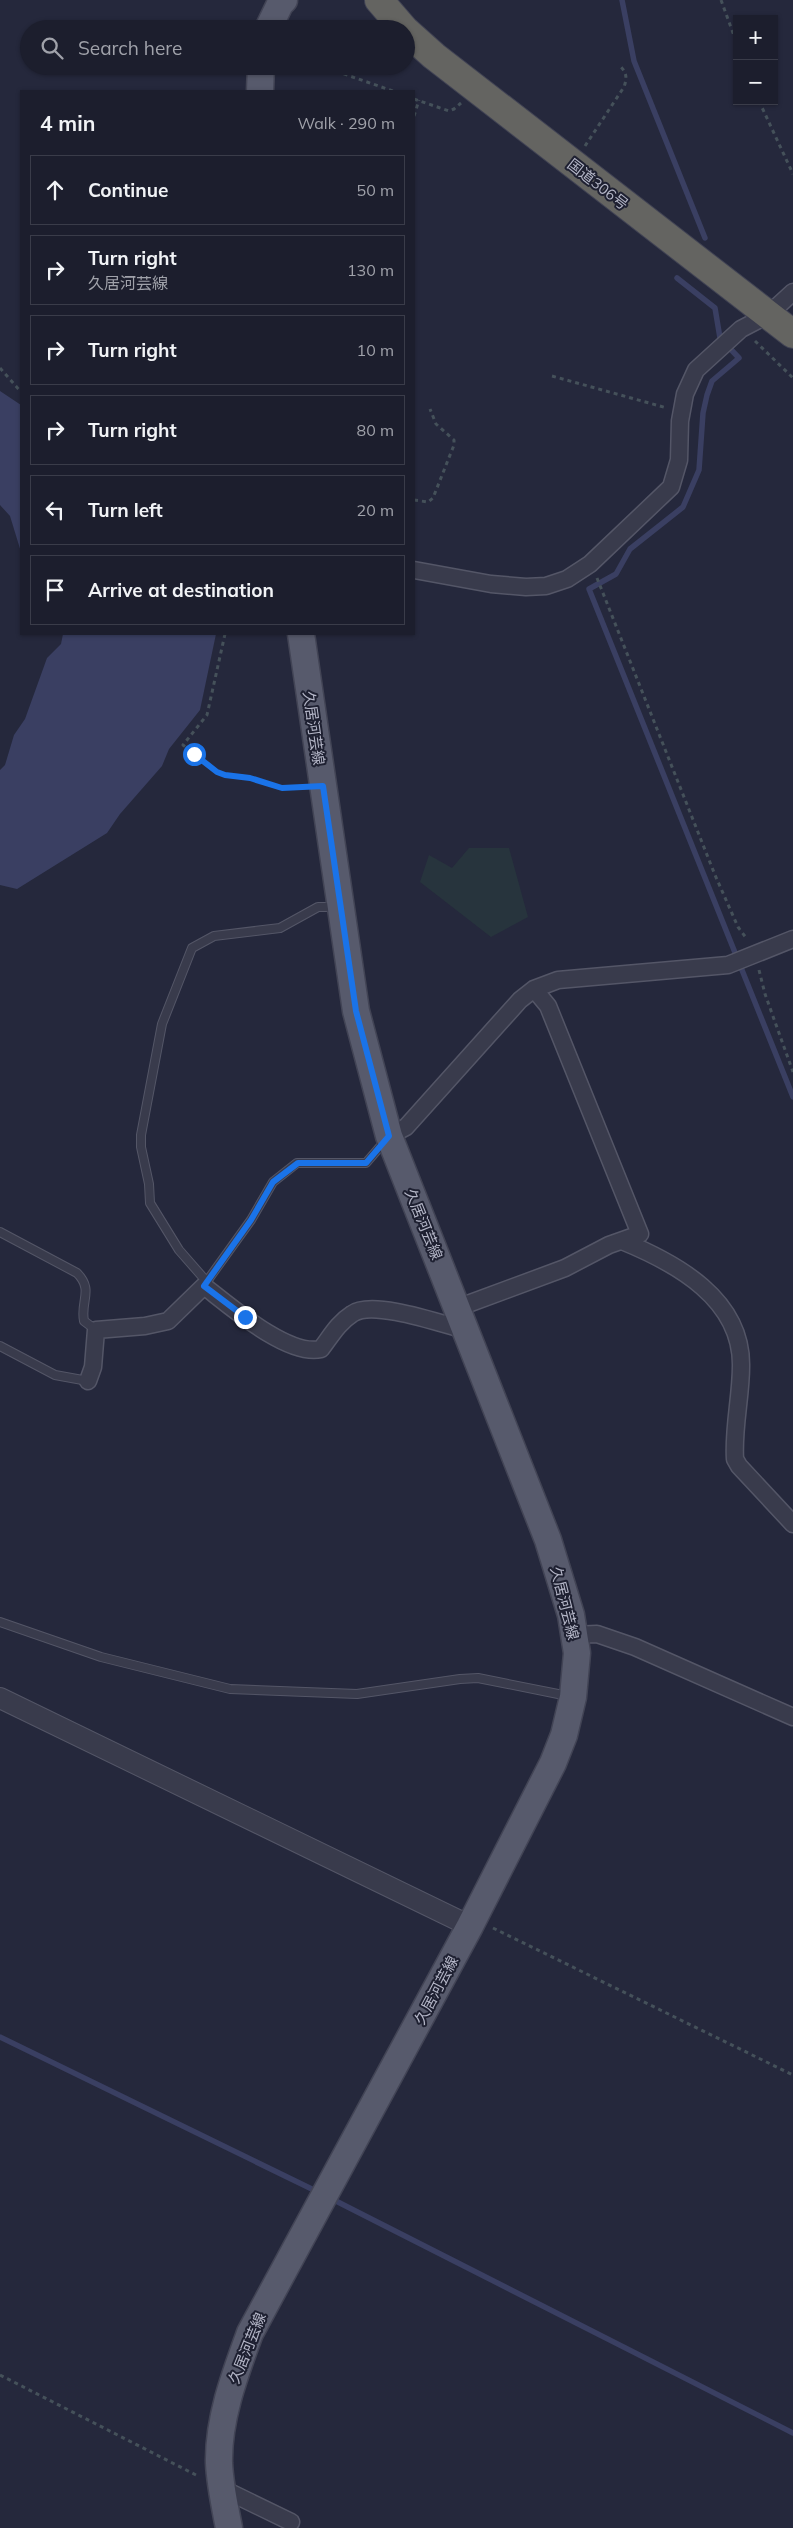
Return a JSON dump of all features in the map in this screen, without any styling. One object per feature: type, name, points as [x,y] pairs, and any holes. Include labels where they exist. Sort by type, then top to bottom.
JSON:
[{"type":"highway","name":"国道306号","points":[[379,0],[396,20]]},
{"type":"highway","name":"国道306号","points":[[415,39],[434,56],[571,163],[793,334]]},
{"type":"main road","points":[[272,20],[284,0]]},
{"type":"main road","points":[[260,90],[261,75]]},
{"type":"main road","name":"久居河芸線","points":[[229,2528],[221,2488],[219,2462],[233,2379],[250,2333],[472,1922],[553,1763],[564,1735],[573,1697],[577,1653],[570,1615],[548,1540],[389,1136],[356,1011],[301,635]]},
{"type":"street","points":[[415,570],[491,584],[526,587],[546,586],[567,578],[590,564],[671,487],[679,460],[685,394],[696,370],[741,329],[768,315],[793,292]]},
{"type":"street","points":[[389,1136],[406,1127],[520,1000],[534,989],[558,980],[744,959],[793,939]]},
{"type":"street","points":[[88,1381],[93,1367],[96,1330],[145,1326],[168,1321],[206,1284],[258,1328],[304,1350],[321,1349],[333,1331],[353,1312],[384,1310],[461,1319],[608,1245],[640,1234],[548,1006],[534,989]]},
{"type":"street","points":[[622,1241],[654,1254],[681,1270],[720,1302],[730,1320],[740,1356],[735,1458],[739,1466],[793,1524]]},
{"type":"street","points":[[574,1635],[597,1634],[635,1647],[793,1717]]},
{"type":"street","points":[[0,1698],[472,1922]]},
{"type":"street","points":[[221,2488],[291,2522]]},
{"type":"lane","points":[[340,906],[318,907],[280,928],[208,938],[192,948],[182,968],[162,1024],[141,1135],[141,1147],[150,1184],[150,1203],[179,1250],[206,1284],[251,1220],[273,1182],[298,1163],[366,1163],[389,1136]]},
{"type":"lane","points":[[0,1232],[77,1273],[84,1281],[86,1287],[84,1321],[96,1330]]},
{"type":"lane","points":[[0,1346],[55,1375],[88,1381]]},
{"type":"lane","points":[[0,1622],[101,1656],[230,1688],[357,1694],[478,1678],[573,1697]]},
{"type":"path","points":[[721,0],[733,33]]},
{"type":"path","points":[[571,163],[624,87],[627,78],[625,71],[620,66]]},
{"type":"path","points":[[347,75],[390,90]]},
{"type":"path","points":[[415,99],[449,111],[454,109],[473,86]]},
{"type":"path","points":[[415,112],[418,100]]},
{"type":"path","points":[[761,105],[793,174]]},
{"type":"path","points":[[741,329],[793,378]]},
{"type":"path","points":[[0,368],[20,391]]},
{"type":"path","points":[[552,376],[682,412]]},
{"type":"path","points":[[415,500],[428,502],[433,498],[454,445],[454,440],[436,424],[430,409]]},
{"type":"path","points":[[595,574],[715,875],[738,927],[744,959],[765,994],[793,1072]]},
{"type":"path","points":[[225,635],[207,715],[183,745],[217,772],[225,775],[250,778],[282,788],[323,786]]},
{"type":"path","points":[[472,1922],[793,2075]]},
{"type":"path","points":[[0,2375],[221,2488]]},
{"type":"shaded area","points":[[469,848],[509,848],[528,917],[491,937],[420,882],[429,855],[452,868]]},
{"type":"water","points":[[0,391],[20,404],[20,549],[10,516],[0,505]]},
{"type":"water","points":[[63,635],[216,635],[200,710],[169,749],[162,766],[120,814],[107,833],[17,889],[0,885],[0,770],[5,765],[14,735],[25,719],[47,658],[61,644]]},
{"type":"waterway","points":[[622,0],[634,61],[705,238]]},
{"type":"waterway","points":[[677,278],[715,308],[720,338],[739,358],[712,381],[703,413],[699,470],[683,507],[630,549],[616,574],[589,589],[793,1097]]},
{"type":"waterway","points":[[0,2037],[320,2193]]},
{"type":"waterway","points":[[330,2198],[793,2433]]},
{"type":"route","points":[[194,754],[217,772],[225,775],[250,778],[282,788],[298,789],[323,786],[356,1011],[389,1136],[366,1163],[298,1163],[273,1182],[251,1220],[204,1286],[245,1317]]}]
